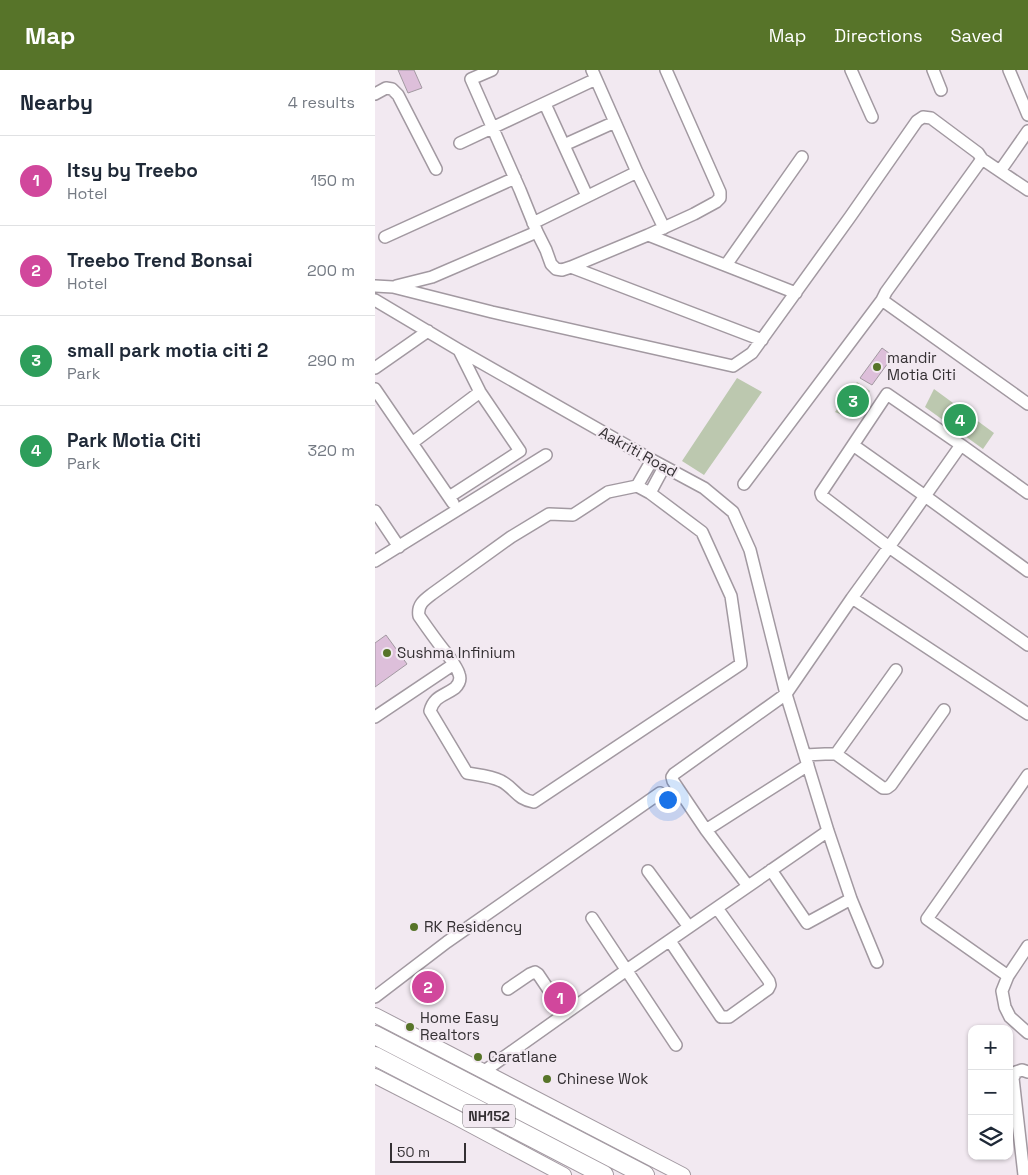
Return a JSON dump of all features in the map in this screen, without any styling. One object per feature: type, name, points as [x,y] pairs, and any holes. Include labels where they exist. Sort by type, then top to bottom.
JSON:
[{"type":"highway","name":"NH152","points":[[375,1035],[645,1175]]},
{"type":"highway","name":"NH152","points":[[375,1056],[604,1175]]},
{"type":"street","points":[[492,70],[471,79],[515,178],[533,228],[551,264],[556,269],[562,270],[664,228],[716,202],[720,198],[720,192],[666,70]]},
{"type":"street","points":[[851,70],[872,117]]},
{"type":"street","points":[[933,70],[941,90]]},
{"type":"street","points":[[1009,70],[1028,115]]},
{"type":"street","points":[[460,143],[545,104],[594,74],[664,228]]},
{"type":"street","points":[[375,94],[386,88],[393,89],[398,95],[436,168]]},
{"type":"street","points":[[545,104],[587,196]]},
{"type":"street","points":[[393,286],[492,312],[733,366],[753,353],[917,121],[923,117],[931,118],[982,158],[1028,190]]},
{"type":"street","points":[[564,145],[615,122]]},
{"type":"street","points":[[1000,171],[1028,131]]},
{"type":"street","points":[[726,265],[802,157]]},
{"type":"street","points":[[744,484],[882,300],[982,158]]},
{"type":"street","points":[[375,286],[393,286],[432,278],[533,228],[587,196],[637,172]]},
{"type":"street","points":[[385,237],[515,178]]},
{"type":"street","points":[[648,235],[796,293]]},
{"type":"street","points":[[571,267],[762,340]]},
{"type":"street","name":"Aakriti Road","points":[[375,300],[459,350],[704,488],[733,512],[750,550],[786,694],[828,831],[851,899],[877,962]]},
{"type":"street","points":[[882,300],[1028,404]]},
{"type":"street","points":[[375,368],[427,331]]},
{"type":"street","points":[[449,497],[520,450],[480,392],[459,350]]},
{"type":"street","points":[[375,389],[458,510]]},
{"type":"street","points":[[412,442],[480,392]]},
{"type":"street","points":[[1028,492],[887,394],[821,493],[822,496],[889,547],[1028,645]]},
{"type":"street","points":[[853,445],[1028,571]]},
{"type":"street","points":[[749,886],[706,830],[672,777],[786,694],[851,598],[961,445]]},
{"type":"street","points":[[375,561],[546,454]]},
{"type":"street","points":[[637,486],[652,460]]},
{"type":"street","points":[[650,493],[664,467]]},
{"type":"street","points":[[637,486],[650,493],[702,532],[731,596],[741,664],[534,802],[525,801],[501,781],[467,773],[430,711],[436,700],[458,685],[459,674],[454,664],[419,616],[419,606],[425,598],[511,537],[549,514],[573,515],[608,492],[637,486]]},
{"type":"street","points":[[375,511],[399,546]]},
{"type":"street","points":[[851,598],[1026,709]]},
{"type":"street","points":[[375,717],[454,664]]},
{"type":"street","points":[[836,754],[896,670]]},
{"type":"street","points":[[706,830],[806,760],[825,754],[836,754],[883,788],[887,788],[944,710]]},
{"type":"street","points":[[1008,976],[927,919],[1028,775]]},
{"type":"street","points":[[375,996],[447,942],[660,793]]},
{"type":"street","points":[[483,1072],[828,831]]},
{"type":"street","points":[[771,870],[807,923],[851,899]]},
{"type":"street","points":[[648,871],[689,927]]},
{"type":"street","points":[[670,941],[721,1017],[729,1017],[770,985],[717,908]]},
{"type":"street","points":[[592,918],[676,1045]]},
{"type":"street","points":[[1028,946],[1008,976],[1002,990],[1005,1007],[1010,1017],[1028,1033]]},
{"type":"street","points":[[508,989],[535,972],[565,1014]]},
{"type":"street","points":[[375,1015],[683,1175]]},
{"type":"street","points":[[1024,1175],[1013,1078],[1015,1072],[1022,1070],[1028,1072]]},
{"type":"street","points":[[375,1076],[564,1175]]},
{"type":"green space","points":[[737,378],[762,392],[704,475],[682,461]]},
{"type":"green space","points":[[857,382],[870,391],[851,419],[835,412]]},
{"type":"green space","points":[[934,389],[994,433],[983,449],[925,407]]},
{"type":"building","points":[[398,70],[414,70],[422,88],[408,93]]},
{"type":"building","name":"mandir Motia Citi","points":[[882,348],[893,356],[872,385],[860,378]]},
{"type":"building","name":"Sushma Infinium","points":[[386,635],[407,664],[375,687],[375,643]]},
{"type":"place","name":"mandir Motia Citi","points":[[877,367]]},
{"type":"place","name":"small park motia citi 2","points":[[853,401]]},
{"type":"place","name":"Park Motia Citi","points":[[960,420]]},
{"type":"place","name":"Sushma Infinium","points":[[387,653]]},
{"type":"place","name":"RK Residency","points":[[414,927]]},
{"type":"place","name":"Treebo Trend Bonsai","points":[[428,987]]},
{"type":"place","name":"Itsy by Treebo","points":[[560,998]]},
{"type":"place","name":"Home Easy Realtors","points":[[410,1027]]},
{"type":"place","name":"Caratlane","points":[[478,1057]]},
{"type":"place","name":"Chinese Wok","points":[[547,1079]]}]
